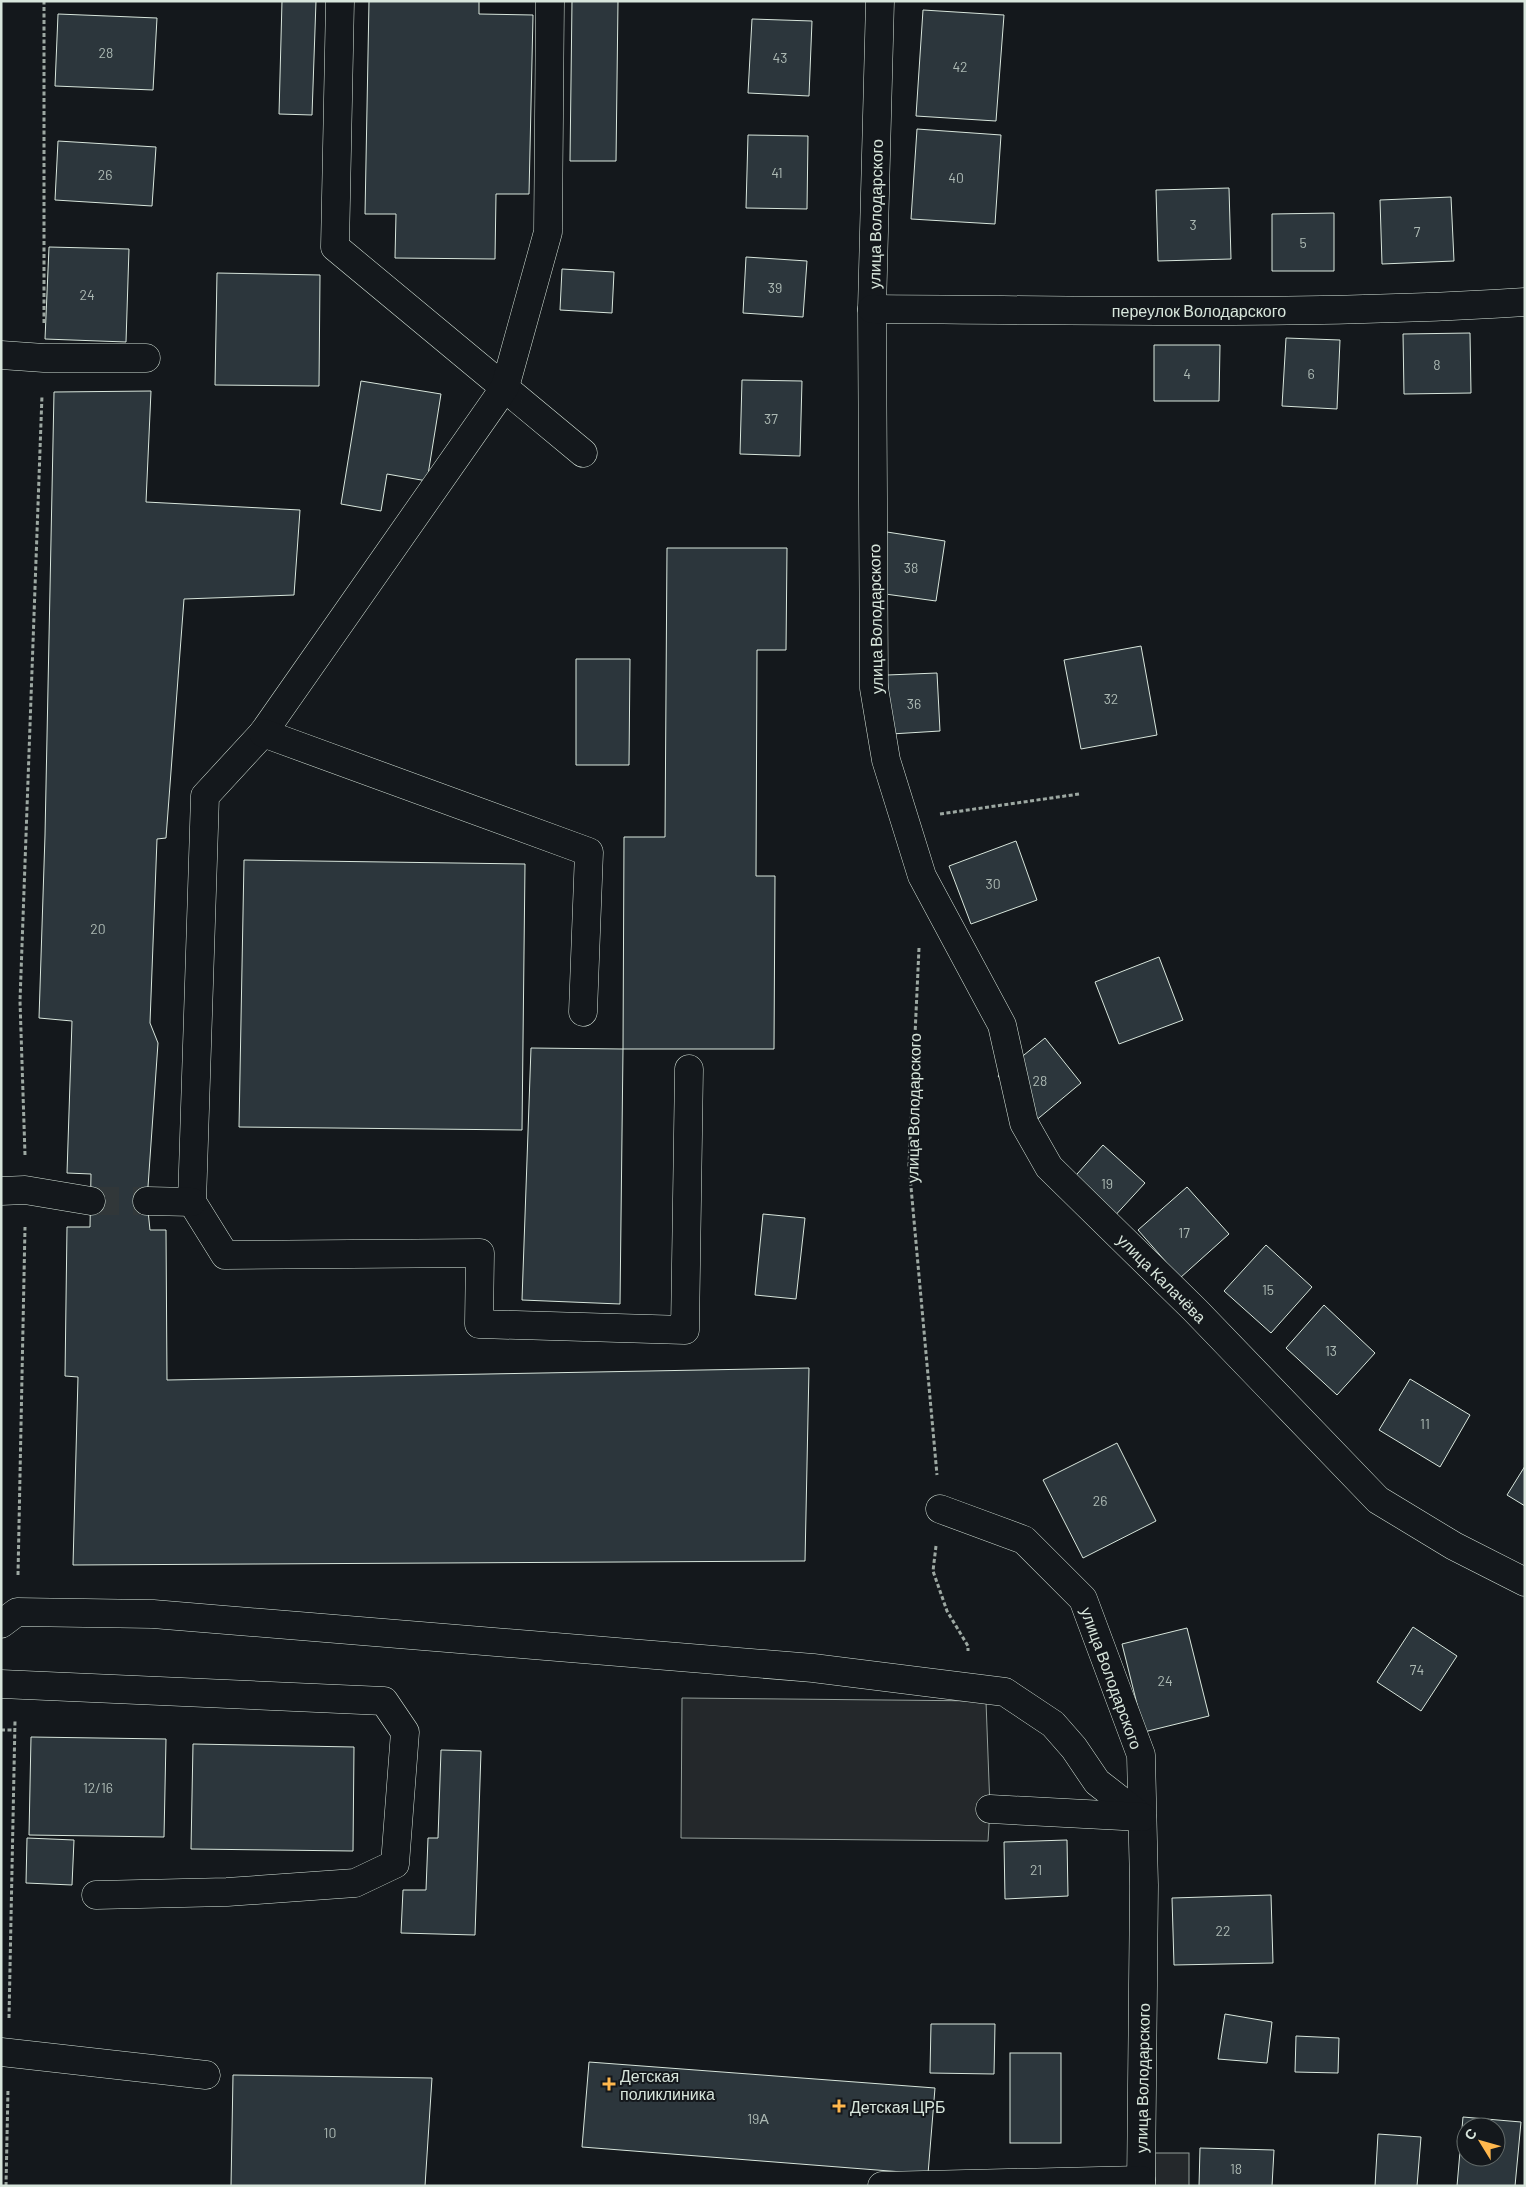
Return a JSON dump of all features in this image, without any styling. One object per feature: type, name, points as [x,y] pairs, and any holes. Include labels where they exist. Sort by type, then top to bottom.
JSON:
[{"type":"street","points":[[340,1],[335,247],[584,453]]},
{"type":"street","points":[[550,1],[548,232],[505,386],[263,733],[205,796],[192,1202],[225,1255],[480,1253],[479,1324],[685,1330],[688,1069]]},
{"type":"street","name":"улица Володарского","points":[[880,1],[872,309],[874,688],[886,760],[922,876]]},
{"type":"street","name":"переулок Володарского","points":[[872,309],[1160,311],[1404,309],[1525,302]]},
{"type":"street","points":[[1,355],[44,358],[146,358]]},
{"type":"street","points":[[263,733],[590,852],[583,1012]]},
{"type":"street","name":"улица Калачёва","points":[[922,876],[1002,1025],[1024,1123],[1049,1167],[1195,1310],[1378,1500],[1454,1546],[1525,1582]]},
{"type":"street","points":[[13,1190],[91,1201]]},
{"type":"street","points":[[147,1201],[192,1202]]},
{"type":"street","name":"улица Володарского","points":[[940,1510],[1024,1540],[1083,1600],[1140,1755],[1144,1885],[1141,2183]]},
{"type":"street","points":[[9,1618],[153,1614],[813,1668],[1006,1692],[1053,1724],[1074,1748],[1097,1782],[1142,1817]]},
{"type":"street","points":[[8,1684],[384,1701],[405,1732],[395,1864],[355,1883],[227,1892],[96,1895]]},
{"type":"street","points":[[990,1809],[1142,1817]]},
{"type":"street","points":[[5,2052],[206,2075]]},
{"type":"street","points":[[882,2186],[1141,2183]]},
{"type":"path","points":[[9,1618],[25,1282],[13,1190],[44,358],[44,1]]},
{"type":"path","points":[[905,820],[1078,794]]},
{"type":"path","name":"улица Володарского","points":[[919,946],[909,1165],[940,1510]]},
{"type":"path","points":[[940,1510],[933,1571],[947,1611],[968,1646],[965,1668],[942,1684]]},
{"type":"path","points":[[6,2186],[5,2052],[15,1730],[8,1684]]},
{"type":"path","points":[[1,1730],[15,1730]]},
{"type":"shaded area","points":[[682,1698],[986,1701],[990,1809],[988,1841],[681,1838]]},
{"type":"shaded area","points":[[1155,2153],[1189,2153],[1189,2186],[1155,2186]]},
{"type":"building","points":[[282,1],[316,1],[312,115],[279,114]]},
{"type":"building","points":[[369,1],[479,1],[479,14],[533,15],[529,194],[496,194],[495,259],[395,258],[396,214],[365,214]]},
{"type":"building","points":[[572,1],[618,1],[616,161],[570,161]]},
{"type":"building","points":[[923,10],[1004,15],[996,121],[916,116]]},
{"type":"building","points":[[58,14],[157,18],[153,90],[55,86]]},
{"type":"building","points":[[752,19],[812,21],[809,96],[748,93]]},
{"type":"building","points":[[917,129],[1001,135],[995,224],[911,219]]},
{"type":"building","points":[[748,135],[808,136],[807,209],[746,208]]},
{"type":"building","points":[[58,141],[156,147],[152,206],[55,200]]},
{"type":"building","points":[[1229,188],[1231,259],[1158,261],[1156,190]]},
{"type":"building","points":[[1451,197],[1454,261],[1382,264],[1380,200]]},
{"type":"building","points":[[1334,213],[1334,271],[1272,271],[1272,214]]},
{"type":"building","points":[[49,247],[129,249],[126,342],[45,339]]},
{"type":"building","points":[[746,257],[807,261],[803,317],[743,313]]},
{"type":"building","points":[[562,269],[614,272],[612,313],[560,310]]},
{"type":"building","points":[[217,273],[320,275],[319,386],[215,385]]},
{"type":"building","points":[[1470,333],[1471,393],[1404,394],[1403,334]]},
{"type":"building","points":[[1286,338],[1340,340],[1337,409],[1282,406]]},
{"type":"building","points":[[1154,345],[1220,345],[1219,401],[1154,401]]},
{"type":"building","points":[[742,380],[802,381],[800,456],[740,454]]},
{"type":"building","points":[[361,381],[441,394],[427,481],[387,474],[381,511],[341,504]]},
{"type":"building","points":[[151,391],[146,502],[300,510],[294,595],[184,599],[166,838],[157,839],[150,1023],[158,1043],[147,1201],[150,1230],[166,1230],[167,1380],[809,1368],[805,1561],[73,1565],[78,1377],[65,1376],[67,1227],[90,1227],[91,1174],[67,1173],[72,1021],[39,1018],[45,835],[54,392]]},
{"type":"building","points":[[887,532],[945,541],[936,601],[878,593]]},
{"type":"building","points":[[667,548],[787,548],[786,650],[757,650],[756,876],[775,876],[774,1049],[623,1049],[624,837],[665,837]]},
{"type":"building","points":[[1141,646],[1157,735],[1081,749],[1064,660]]},
{"type":"building","points":[[576,659],[630,659],[629,765],[576,765]]},
{"type":"building","points":[[937,673],[940,731],[891,734],[887,675]]},
{"type":"building","points":[[1016,841],[1037,900],[971,924],[949,866]]},
{"type":"building","points":[[244,860],[525,864],[522,1130],[239,1127]]},
{"type":"building","points":[[1159,957],[1183,1020],[1119,1044],[1095,982]]},
{"type":"building","points":[[1045,1038],[1081,1083],[1034,1122],[998,1076]]},
{"type":"building","points":[[531,1048],[623,1049],[620,1304],[522,1300]]},
{"type":"building","points":[[1103,1145],[1145,1183],[1111,1220],[1069,1183]]},
{"type":"building","points":[[1187,1187],[1229,1234],[1180,1278],[1138,1230]]},
{"type":"building","points":[[763,1214],[805,1218],[796,1299],[755,1295]]},
{"type":"building","points":[[1266,1245],[1312,1287],[1271,1333],[1224,1291]]},
{"type":"building","points":[[1324,1305],[1375,1353],[1337,1395],[1286,1348]]},
{"type":"building","points":[[1410,1379],[1470,1415],[1440,1467],[1379,1430]]},
{"type":"building","points":[[1117,1443],[1156,1521],[1083,1558],[1043,1480]]},
{"type":"building","points":[[1525,1466],[1525,1506],[1507,1495]]},
{"type":"building","points":[[1413,1627],[1457,1656],[1421,1711],[1377,1682]]},
{"type":"building","points":[[1187,1628],[1209,1716],[1144,1732],[1122,1644]]},
{"type":"building","points":[[31,1737],[166,1739],[164,1837],[29,1835]]},
{"type":"building","points":[[193,1744],[354,1747],[353,1851],[191,1849]]},
{"type":"building","points":[[441,1750],[481,1751],[475,1935],[401,1933],[403,1890],[426,1890],[428,1838],[438,1838]]},
{"type":"building","points":[[27,1838],[74,1840],[72,1885],[26,1883]]},
{"type":"building","points":[[1067,1840],[1068,1896],[1005,1899],[1004,1842]]},
{"type":"building","points":[[1271,1895],[1273,1963],[1174,1965],[1172,1898]]},
{"type":"building","points":[[1225,2014],[1272,2022],[1267,2063],[1218,2059]]},
{"type":"building","points":[[931,2024],[995,2024],[994,2074],[930,2073]]},
{"type":"building","points":[[1296,2036],[1339,2038],[1338,2073],[1295,2072]]},
{"type":"building","points":[[1010,2053],[1061,2053],[1061,2143],[1010,2143]]},
{"type":"building","points":[[589,2062],[935,2088],[928,2174],[582,2147]]},
{"type":"building","points":[[233,2075],[432,2078],[425,2186],[231,2186]]},
{"type":"building","points":[[1506,2121],[1521,2122],[1515,2186],[1457,2186],[1459,2167],[1506,2167]]},
{"type":"building","points":[[1378,2134],[1421,2137],[1417,2186],[1375,2186]]},
{"type":"building","points":[[1200,2148],[1274,2150],[1272,2186],[1199,2186]]},
{"type":"tunnel","points":[[91,1201],[147,1201]]},
{"type":"place","name":"Детская поликлиника","points":[[609,2084]]},
{"type":"place","name":"Детская ЦРБ","points":[[839,2106]]}]
